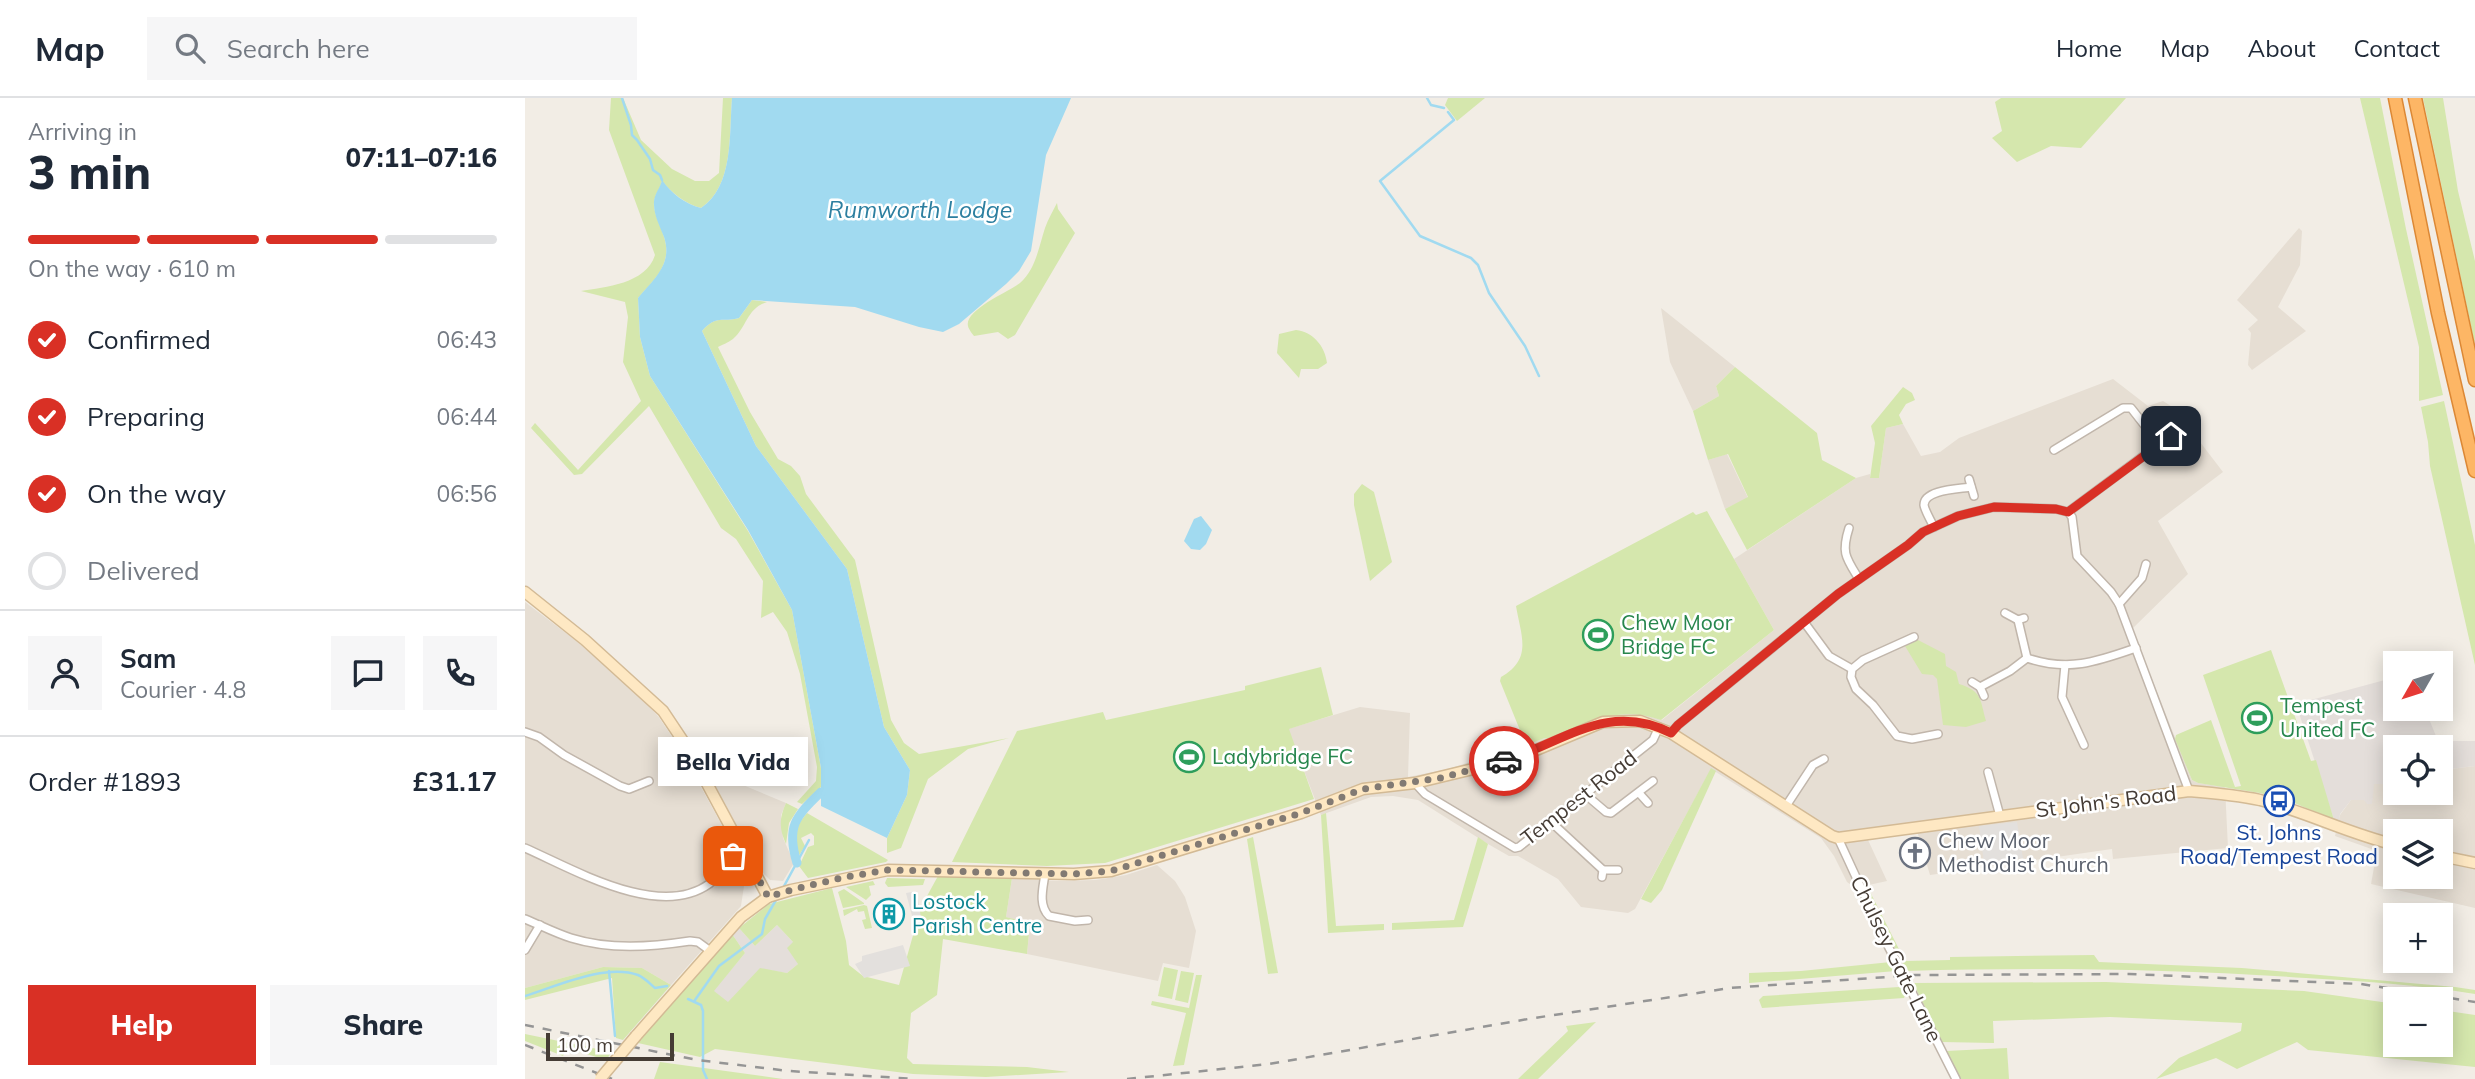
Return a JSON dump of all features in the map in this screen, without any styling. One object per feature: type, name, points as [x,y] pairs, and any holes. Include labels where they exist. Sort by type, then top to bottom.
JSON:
[{"type":"highway","points":[[2395,98],[2438,313],[2475,471]]},
{"type":"highway","points":[[2415,98],[2475,380]]},
{"type":"street","points":[[2053,450],[2123,408],[2131,408],[2137,413],[2160,445]]},
{"type":"street","points":[[2068,512],[2185,425]]},
{"type":"street","points":[[1934,527],[1924,505],[1932,494],[1970,483],[1974,496]]},
{"type":"street","points":[[1671,733],[1804,622],[1923,532],[1975,510],[1994,507],[2056,509],[2068,512],[2074,523],[2077,556],[2119,604],[2189,792]]},
{"type":"street","points":[[1849,528],[1841,543],[1859,579]]},
{"type":"street","points":[[2119,604],[2142,578],[2146,564]]},
{"type":"street","points":[[525,592],[585,640],[663,711],[689,750],[768,897]]},
{"type":"street","points":[[2005,613],[2021,619],[2027,658]]},
{"type":"street","points":[[1804,622],[1829,656],[1852,669]]},
{"type":"street","points":[[1914,637],[1863,660],[1852,669],[1851,677],[1856,689],[1873,705],[1892,732],[1903,738],[1938,734]]},
{"type":"street","points":[[2027,658],[2048,664],[2093,663],[2136,648]]},
{"type":"street","points":[[1980,687],[2010,671],[2027,658]]},
{"type":"street","points":[[2065,665],[2062,697],[2076,736],[2084,745]]},
{"type":"street","points":[[1972,682],[1980,687],[1984,696]]},
{"type":"street","points":[[600,1079],[709,950],[741,917],[768,897],[845,877],[888,870],[1045,874],[1094,873],[1128,867],[1301,813],[1363,789],[1415,783],[1506,761],[1603,722],[1640,721],[1660,727],[1838,838]]},
{"type":"street","name":"Tempest Road","points":[[1415,783],[1425,794],[1515,848],[1653,740],[1660,727]]},
{"type":"street","points":[[525,732],[539,737],[563,755],[620,786],[629,789],[649,781]]},
{"type":"street","points":[[1811,756],[1813,765]]},
{"type":"street","points":[[1786,806],[1813,765],[1824,759]]},
{"type":"street","points":[[1988,772],[2000,816]]},
{"type":"street","points":[[1585,794],[1606,812],[1611,813],[1653,781]]},
{"type":"street","name":"St John's Road","points":[[1838,838],[2189,792],[2227,794],[2261,800],[2383,841]]},
{"type":"street","points":[[1639,793],[1648,803]]},
{"type":"street","points":[[1551,822],[1603,873],[1618,870]]},
{"type":"street","name":"Chulsey Gate Lane","points":[[1838,838],[1886,942],[1956,1079]]},
{"type":"street","points":[[525,848],[617,887],[662,896],[696,891],[708,884],[733,856],[743,849]]},
{"type":"street","points":[[2453,858],[2475,863]]},
{"type":"street","points":[[1045,874],[1042,902],[1045,914],[1075,921],[1088,920]]},
{"type":"street","points":[[525,919],[569,937],[599,945],[636,947],[690,940],[709,950]]},
{"type":"street","points":[[525,950],[540,925]]},
{"type":"shaded area","points":[[2299,228],[2302,231],[2300,265],[2278,307],[2306,331],[2252,370],[2248,365],[2251,333],[2248,329],[2258,320],[2237,300]]},
{"type":"shaded area","points":[[1661,308],[1735,367],[1716,386],[1719,396],[1693,411],[1670,362]]},
{"type":"shaded area","points":[[2113,379],[2148,406],[2163,401],[2174,408],[2223,472],[2158,521],[2188,574],[2132,629],[2192,780],[2225,787],[2228,848],[2113,859],[2112,849],[1930,875],[1917,831],[1868,840],[1887,881],[1855,888],[1847,882],[1821,838],[1711,769],[1635,909],[1628,913],[1581,907],[1558,879],[1518,856],[1509,856],[1418,800],[1393,796],[1371,797],[1321,815],[1288,729],[1360,707],[1410,713],[1408,777],[1448,769],[1545,738],[1551,739],[1599,718],[1620,713],[1642,714],[1662,720],[1774,630],[1734,559],[1856,478],[1870,474],[1870,478],[1879,478],[1886,428],[1903,424],[1921,456],[1940,452],[1959,438]]},
{"type":"shaded area","points":[[1727,454],[1748,498],[1725,509],[1708,460]]},
{"type":"shaded area","points":[[525,602],[575,640],[636,693],[658,716],[679,747],[742,862],[744,886],[741,906],[671,985],[642,968],[603,967],[525,988]]},
{"type":"shaded area","points":[[2383,681],[2383,721],[2430,721],[2436,735],[2383,735],[2383,784],[2374,784],[2372,804],[2367,804],[2364,800],[2351,800],[2340,814],[2339,821],[2334,820],[2296,704]]},
{"type":"shaded area","points":[[2453,741],[2475,741],[2475,766],[2453,769]]},
{"type":"shaded area","points":[[2475,766],[2475,908],[2393,889],[2453,889],[2453,819],[2383,819],[2383,887],[2371,884],[2377,851],[2335,836],[2340,815],[2351,800],[2364,800],[2373,784],[2383,784],[2383,805],[2453,805],[2453,769]]},
{"type":"shaded area","points":[[707,770],[786,803],[781,815],[783,838],[794,863],[783,881],[770,880],[760,870]]},
{"type":"shaded area","points":[[2017,822],[2023,858],[1984,863],[1979,826]]},
{"type":"shaded area","points":[[1157,865],[1175,881],[1185,897],[1196,931],[1189,968],[1163,963],[1158,981],[1027,954],[1030,924],[1006,917],[1012,878],[1096,880],[1126,875]]},
{"type":"shaded area","points":[[917,891],[922,925],[915,927],[906,893]]},
{"type":"shaded area","points":[[777,925],[793,942],[798,964],[787,973],[760,969],[728,1003],[713,991],[745,953],[732,934],[739,928],[755,946]]},
{"type":"shaded area","points":[[903,945],[910,966],[864,978],[855,964],[862,961],[862,956]]},
{"type":"green space","points":[[611,98],[623,98],[641,140],[672,169],[695,181],[709,181],[719,173],[723,98],[732,98],[730,143],[725,173],[712,198],[701,208],[695,206],[679,198],[662,181],[656,196],[655,210],[664,237],[666,255],[660,271],[638,298],[640,337],[650,376],[748,531],[792,610],[821,768],[821,787],[802,804],[797,802],[816,781],[817,767],[800,674],[787,632],[773,612],[761,618],[763,581],[736,539],[721,528],[649,406],[582,474],[574,475],[531,428],[535,423],[578,470],[641,401],[623,362],[628,317],[625,302],[581,291],[634,278],[650,265],[655,255],[609,130]]},
{"type":"green space","points":[[1448,98],[1485,98],[1457,121],[1445,105]]},
{"type":"green space","points":[[2001,98],[2126,98],[2081,148],[2051,146],[2017,162],[1992,138],[2002,131],[1995,102]]},
{"type":"green space","points":[[2360,98],[2380,98],[2443,395],[2419,401],[2419,347]]},
{"type":"green space","points":[[2423,98],[2443,98],[2458,191],[2475,261],[2475,345]]},
{"type":"green space","points":[[1057,203],[1058,209],[1075,233],[1015,335],[1008,339],[998,332],[974,336],[968,327],[969,320],[980,308],[1020,283],[1025,277],[1033,264],[1046,225]]},
{"type":"green space","points":[[752,300],[767,302],[751,313],[733,339],[718,347],[750,412],[778,459],[791,466],[800,476],[806,494],[855,560],[891,720],[904,743],[919,754],[1009,738],[968,749],[928,779],[901,848],[887,853],[887,838],[907,795],[910,770],[884,727],[847,569],[756,446],[702,331],[712,322],[739,318]]},
{"type":"green space","points":[[1296,330],[1317,341],[1324,351],[1327,363],[1318,369],[1301,369],[1299,378],[1277,353],[1279,334]]},
{"type":"green space","points":[[1735,367],[1817,433],[1822,460],[1856,478],[1747,550],[1725,509],[1748,497],[1728,454],[1708,460],[1693,411],[1719,396],[1716,386]]},
{"type":"green space","points":[[1903,387],[1912,393],[1915,400],[1906,404],[1899,415],[1903,424],[1886,428],[1879,478],[1870,478],[1875,443],[1871,426]]},
{"type":"green space","points":[[2444,401],[2475,545],[2475,665],[2430,466],[2421,407]]},
{"type":"green space","points":[[1362,484],[1374,492],[1392,562],[1370,581],[1354,505],[1354,494]]},
{"type":"green space","points":[[1707,511],[1774,630],[1661,720],[1631,714],[1618,715],[1526,745],[1500,681],[1501,677],[1518,663],[1521,655],[1522,637],[1516,606],[1693,512],[1696,515]]},
{"type":"green space","points":[[1918,640],[1945,654],[1946,666],[1956,672],[1959,684],[1979,697],[1986,721],[1966,727],[1943,725],[1937,679],[1933,675],[1922,674],[1905,646]]},
{"type":"green space","name":"Tempest United FC","points":[[2271,650],[2311,761],[2316,760],[2334,820],[2292,802],[2192,780],[2175,739],[2176,735],[2211,720],[2235,787],[2241,786],[2203,675]]},
{"type":"green space","points":[[1321,667],[1333,715],[1289,729],[1314,799],[1105,863],[1047,866],[952,862],[1017,731],[1103,712],[1106,720],[1245,690],[1245,686]]},
{"type":"green space","points":[[1711,768],[1716,771],[1662,890],[1651,903],[1641,899]]},
{"type":"green space","points":[[786,803],[798,809],[789,823],[786,844],[781,823]]},
{"type":"green space","points":[[807,813],[888,860],[808,878],[799,866],[808,847],[814,845],[814,836],[811,833],[801,838],[805,846],[798,857],[795,838],[796,829]]},
{"type":"green space","points":[[1326,813],[1336,926],[1384,924],[1384,930],[1328,933],[1321,815]]},
{"type":"green space","points":[[1253,837],[1278,973],[1268,974],[1247,839]]},
{"type":"green space","points":[[1478,837],[1488,844],[1463,927],[1392,930],[1392,923],[1454,920]]},
{"type":"green space","points":[[938,876],[1012,878],[1006,917],[1030,923],[1027,954],[943,939],[937,995],[911,1013],[907,1058],[913,1064],[1027,1067],[1069,1072],[986,1077],[913,1074],[715,1049],[700,1057],[638,1043],[732,934],[745,953],[714,991],[728,1002],[760,968],[787,973],[798,964],[787,948],[793,942],[777,925],[755,946],[739,928],[769,904],[832,888],[846,941],[849,965],[863,976],[899,985],[921,907]]},
{"type":"green space","points":[[887,878],[925,879],[923,885],[888,887],[885,883]]},
{"type":"green space","points":[[873,881],[875,885],[869,886],[871,895],[866,900],[846,887]]},
{"type":"green space","points":[[1866,884],[1905,961],[1950,960],[1950,957],[2094,955],[2099,962],[2242,968],[2455,987],[2475,990],[2475,994],[2453,991],[2453,987],[2206,973],[2056,969],[1907,971],[1862,886]]},
{"type":"green space","points":[[844,889],[864,904],[843,908],[838,892]]},
{"type":"green space","points":[[867,906],[872,928],[865,929],[862,920],[866,919],[864,911],[858,912],[857,909],[844,916],[843,910]]},
{"type":"green space","points":[[1891,962],[1896,971],[1749,983],[1749,973]]},
{"type":"green space","points":[[603,967],[642,968],[671,985],[623,1040],[616,1038],[612,978],[525,1000],[525,988]]},
{"type":"green space","points":[[1164,967],[1178,970],[1172,999],[1158,996]]},
{"type":"green space","points":[[1181,971],[1194,973],[1188,1003],[1175,1000]]},
{"type":"green space","points":[[1196,975],[1202,975],[1184,1065],[1173,1066],[1186,1013],[1151,1005],[1152,1001],[1189,1008]]},
{"type":"green space","points":[[2106,982],[2304,991],[2383,1002],[2383,1057],[2453,1057],[2453,1012],[2475,1015],[2475,1067],[2308,1050],[2297,1042],[2237,1069],[2216,1058],[2156,1079],[2179,1058],[2241,1031],[2242,1023],[2110,1017],[1993,1021],[1994,1043],[1942,1042],[1913,983]]},
{"type":"green space","points":[[1899,987],[1906,993],[1904,998],[1762,1008],[1759,1000],[1763,996]]},
{"type":"green space","points":[[1596,1022],[1538,1079],[1518,1079],[1568,1031],[1566,1026]]},
{"type":"green space","points":[[525,1034],[612,1052],[606,1060],[567,1048],[563,1056],[525,1041]]},
{"type":"green space","points":[[2007,1048],[2009,1079],[1961,1079],[1946,1051]]},
{"type":"green space","points":[[660,1062],[783,1079],[654,1079]]},
{"type":"water","name":"Rumworth Lodge","points":[[732,98],[1071,98],[1046,155],[1031,251],[1019,271],[959,324],[943,332],[855,307],[752,300],[739,318],[712,322],[702,331],[756,446],[847,569],[884,727],[910,770],[907,795],[887,838],[821,806],[821,768],[792,610],[748,530],[650,376],[640,337],[638,298],[656,277],[666,255],[664,237],[654,209],[656,195],[662,180],[689,204],[701,208],[712,198],[725,173],[728,158]]},
{"type":"water","points":[[1201,516],[1212,530],[1200,550],[1191,549],[1184,541],[1194,519]]},
{"type":"waterway","points":[[622,98],[632,135],[662,180]]},
{"type":"waterway","points":[[1427,98],[1431,105],[1444,108]]},
{"type":"waterway","points":[[1448,112],[1454,120],[1380,181],[1420,236],[1471,258],[1478,265],[1489,293],[1525,346],[1539,376]]},
{"type":"waterway","points":[[797,863],[792,840],[795,823],[821,792]]},
{"type":"waterway","points":[[783,888],[809,840]]},
{"type":"waterway","points":[[695,1000],[719,966],[762,934],[765,919],[776,900]]},
{"type":"waterway","points":[[609,971],[615,1036]]},
{"type":"waterway","points":[[525,996],[581,977],[611,972],[638,975],[655,988],[667,986]]},
{"type":"waterway","points":[[688,999],[701,1005],[703,1011],[703,1070],[707,1079]]},
{"type":"railway","points":[[1127,1079],[1269,1064],[1528,1019],[1730,988],[1915,975],[2129,974],[2361,984],[2475,1002]]},
{"type":"railway","points":[[525,1025],[697,1060],[789,1071],[916,1079]]},
{"type":"railway","points":[[525,1045],[612,1079]]},
{"type":"way so far","points":[[733,856],[743,849],[768,897],[845,877],[888,870],[1045,874],[1111,871],[1301,813],[1363,789],[1441,778],[1504,761]]},
{"type":"place","name":"Chew Moor Bridge FC","points":[[1598,635]]},
{"type":"place","name":"Tempest United FC","points":[[2257,718]]},
{"type":"place","name":"Ladybridge FC","points":[[1189,757]]},
{"type":"place","name":"St. Johns Road/Tempest Road","points":[[2279,801]]},
{"type":"place","name":"Chew Moor Methodist Church","points":[[1915,853]]},
{"type":"place","name":"Bella Vida","points":[[733,856]]},
{"type":"place","name":"Lostock Parish Centre","points":[[889,914]]},
{"type":"route","points":[[1504,761],[1612,720],[1647,722],[1671,733],[1838,594],[1923,532],[1975,510],[1994,507],[2056,509],[2068,512],[2171,436]]}]
